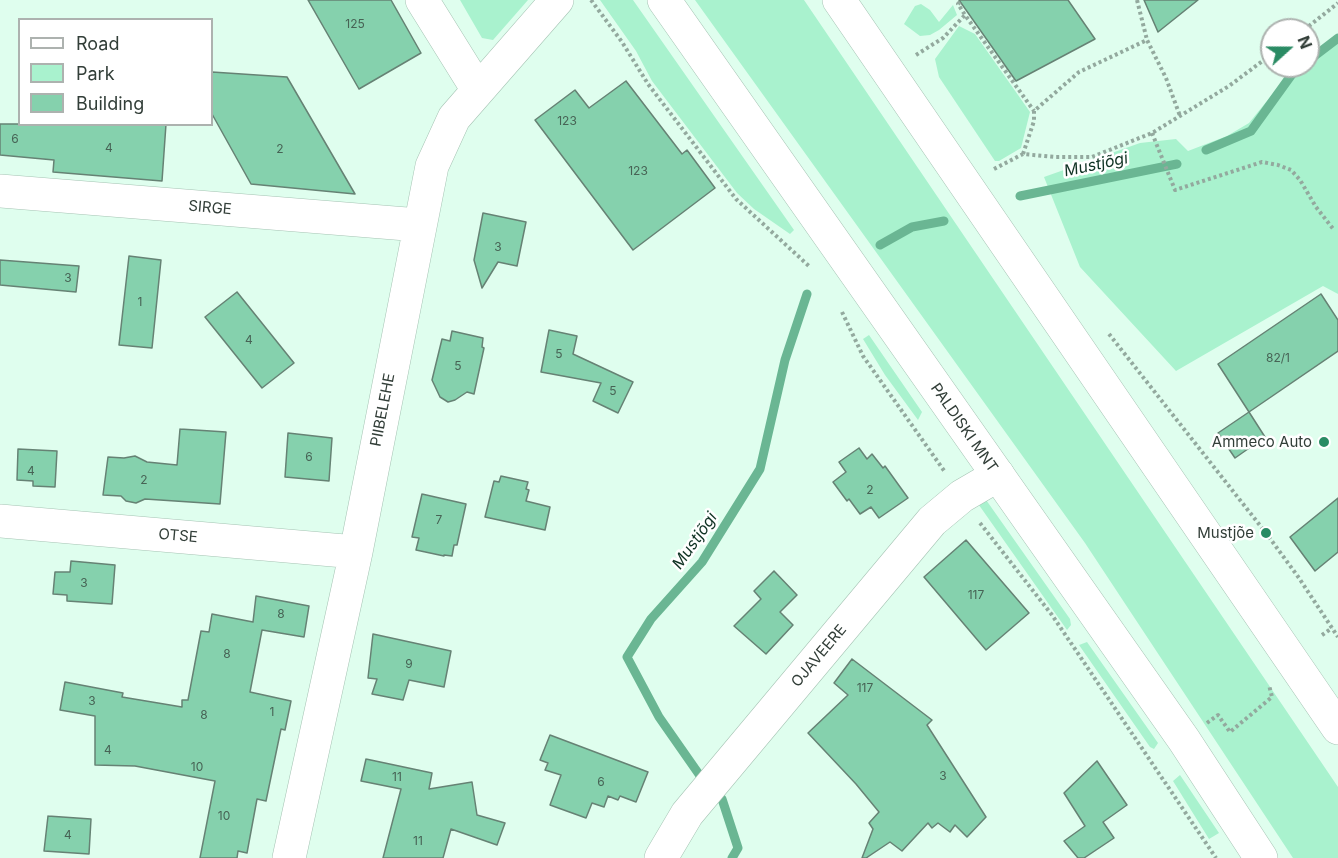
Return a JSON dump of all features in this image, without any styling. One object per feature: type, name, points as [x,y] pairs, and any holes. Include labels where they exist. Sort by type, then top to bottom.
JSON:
[{"type":"street","points":[[422,0],[478,90]]},
{"type":"street","name":"PIIBELEHE","points":[[289,858],[356,552],[432,166],[454,118],[557,0]]},
{"type":"street","name":"PALDISKI MNT","points":[[664,0],[1184,740],[1261,858]]},
{"type":"street","points":[[839,0],[1338,728]]},
{"type":"street","name":"SIRGE","points":[[0,191],[419,225]]},
{"type":"street","name":"OJAVEERE","points":[[661,858],[687,814],[932,521],[962,496],[998,475]]},
{"type":"street","name":"OTSE","points":[[0,521],[356,552]]},
{"type":"path","points":[[591,0],[622,42],[648,84],[736,199],[818,274]]},
{"type":"path","points":[[1137,0],[1147,40],[1166,78],[1180,116]]},
{"type":"path","points":[[960,2],[958,4],[965,15],[1035,111],[1023,154]]},
{"type":"path","points":[[1319,18],[1338,3]]},
{"type":"path","points":[[916,55],[943,38],[965,15]]},
{"type":"path","points":[[1035,111],[1079,72],[1147,40]]},
{"type":"path","points":[[911,46],[923,64]]},
{"type":"path","points":[[994,170],[1023,154],[1092,157],[1152,132],[1229,86],[1260,63]]},
{"type":"path","points":[[1152,132],[1175,190],[1262,162],[1278,165],[1291,170],[1300,180],[1316,207],[1334,230]]},
{"type":"path","points":[[987,160],[1000,179]]},
{"type":"path","points":[[839,308],[863,356],[976,517],[1052,615],[1216,858]]},
{"type":"path","points":[[1104,327],[1266,533],[1338,637]]},
{"type":"path","points":[[1322,635],[1332,628]]},
{"type":"path","points":[[1205,724],[1218,715],[1230,732],[1272,697],[1268,681]]},
{"type":"green space","points":[[460,0],[528,0],[493,40],[482,38]]},
{"type":"green space","points":[[600,0],[633,0],[794,230],[790,234],[754,209],[737,193],[652,81],[636,51]]},
{"type":"green space","points":[[695,0],[804,0],[1338,787],[1338,858],[1293,858],[1085,543]]},
{"type":"green space","points":[[921,4],[930,10],[939,22],[953,5],[957,15],[939,30],[930,35],[920,36],[904,24],[915,6]]},
{"type":"green space","points":[[959,26],[975,34],[1030,112],[1021,148],[999,161],[995,161],[939,77],[935,59]]},
{"type":"green space","points":[[1338,37],[1338,294],[1323,286],[1176,371],[1080,267],[1044,177],[1140,143],[1176,139],[1188,151],[1227,136],[1249,123],[1275,91],[1290,78],[1320,78],[1320,53]]},
{"type":"green space","points":[[869,335],[922,412],[918,420],[885,375],[863,339]]},
{"type":"green space","points":[[984,497],[1070,619],[1071,625],[1067,630],[974,498]]},
{"type":"green space","points":[[1087,642],[1158,743],[1154,749],[1150,747],[1079,645]]},
{"type":"green space","points":[[1180,775],[1219,833],[1209,839],[1173,781]]},
{"type":"building","points":[[308,0],[391,0],[421,53],[359,89]]},
{"type":"building","points":[[959,0],[1068,0],[1095,39],[1016,81]]},
{"type":"building","points":[[1144,0],[1198,0],[1158,32]]},
{"type":"building","points":[[213,72],[287,77],[355,194],[251,184],[213,116]]},
{"type":"building","points":[[626,81],[682,154],[687,150],[715,188],[633,250],[535,120],[575,90],[589,108]]},
{"type":"building","points":[[0,124],[166,126],[162,181],[53,172],[54,160],[0,155]]},
{"type":"building","points":[[483,213],[526,222],[517,266],[498,262],[482,288],[474,260]]},
{"type":"building","points":[[129,256],[161,260],[152,348],[119,345]]},
{"type":"building","points":[[0,260],[79,266],[76,292],[0,285]]},
{"type":"building","points":[[237,292],[294,363],[262,388],[205,317]]},
{"type":"building","points":[[1321,294],[1338,320],[1338,351],[1249,412],[1218,364]]},
{"type":"building","points":[[549,330],[577,336],[573,354],[633,382],[618,413],[593,401],[601,383],[541,372]]},
{"type":"building","points":[[452,331],[483,338],[482,347],[484,348],[474,394],[467,392],[448,402],[440,397],[432,380],[442,339],[450,341]]},
{"type":"building","points":[[1249,412],[1265,437],[1235,458],[1218,433]]},
{"type":"building","points":[[180,429],[226,432],[220,504],[145,499],[136,503],[126,501],[121,496],[103,495],[108,457],[135,456],[147,462],[177,465]]},
{"type":"building","points":[[288,433],[332,438],[329,481],[285,477]]},
{"type":"building","points":[[859,448],[867,459],[872,454],[883,468],[885,466],[908,498],[879,518],[871,507],[860,514],[833,482],[846,472],[839,462]]},
{"type":"building","points":[[18,449],[57,451],[55,487],[33,486],[33,481],[17,480]]},
{"type":"building","points":[[501,476],[528,482],[526,489],[529,490],[526,501],[550,507],[545,530],[485,517],[494,481],[499,482]]},
{"type":"building","points":[[422,494],[466,504],[457,545],[454,545],[452,556],[416,550],[419,538],[412,537]]},
{"type":"building","points":[[1338,498],[1338,552],[1315,571],[1290,537]]},
{"type":"building","points":[[966,540],[1029,613],[986,650],[924,577]]},
{"type":"building","points":[[71,561],[115,565],[112,604],[67,601],[67,595],[53,594],[55,572],[70,572]]},
{"type":"building","points":[[774,571],[797,595],[780,612],[793,625],[766,654],[734,626],[761,599],[754,591]]},
{"type":"building","points":[[256,596],[309,606],[304,637],[262,630],[250,692],[291,701],[285,730],[281,729],[266,801],[257,799],[247,853],[238,851],[237,858],[200,858],[215,781],[135,766],[95,765],[95,716],[60,710],[65,682],[123,693],[122,697],[182,707],[182,700],[188,700],[201,631],[209,632],[212,614],[253,622]]},
{"type":"building","points":[[373,634],[451,651],[444,687],[409,680],[403,700],[372,694],[377,679],[368,678]]},
{"type":"building","points":[[852,659],[932,720],[927,725],[986,817],[967,837],[955,825],[950,832],[938,823],[932,828],[928,823],[902,851],[890,842],[866,858],[862,858],[873,829],[869,823],[879,812],[808,733],[848,695],[834,683]]},
{"type":"building","points":[[550,735],[648,772],[636,802],[620,796],[618,800],[608,796],[604,807],[592,803],[586,818],[550,805],[561,775],[545,770],[548,763],[540,760]]},
{"type":"building","points":[[366,759],[432,773],[429,789],[472,782],[477,815],[505,823],[497,845],[451,829],[443,858],[383,858],[401,789],[361,781]]},
{"type":"building","points":[[1097,761],[1127,805],[1103,822],[1114,838],[1084,858],[1078,858],[1064,841],[1085,826],[1064,793]]},
{"type":"building","points":[[48,816],[91,819],[89,854],[44,851]]},
{"type":"waterway","name":"Mustjõgi","points":[[1320,52],[1338,38]]},
{"type":"waterway","name":"Mustjõgi","points":[[1206,150],[1251,131],[1289,78]]},
{"type":"waterway","name":"Mustjõgi","points":[[1020,196],[1177,164]]},
{"type":"waterway","name":"Mustjõgi","points":[[880,245],[912,227],[944,221]]},
{"type":"waterway","name":"Mustjõgi","points":[[703,780],[659,717],[627,657],[651,619],[702,562],[760,469],[785,360],[807,294]]},
{"type":"waterway","name":"Mustjõgi","points":[[722,799],[738,848],[732,858]]},
{"type":"place","name":"Ammeco Auto","points":[[1324,442]]},
{"type":"place","name":"Mustjõe","points":[[1266,533]]}]
